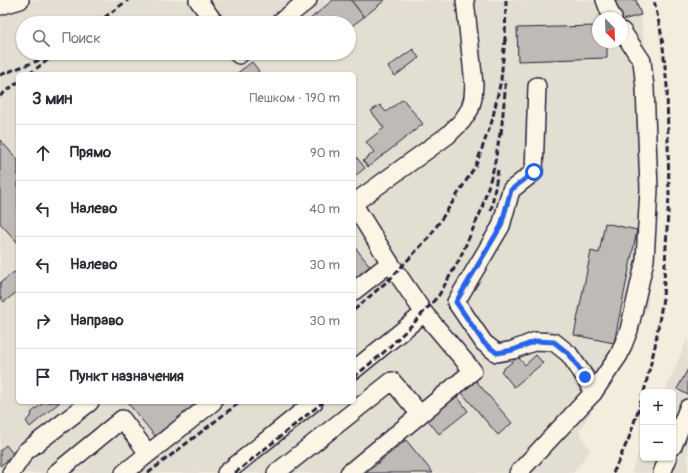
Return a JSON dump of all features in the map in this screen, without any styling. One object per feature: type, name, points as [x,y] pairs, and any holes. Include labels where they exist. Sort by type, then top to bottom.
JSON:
[{"type":"street","points":[[0,6],[20,0]]},
{"type":"street","points":[[198,0],[210,16]]},
{"type":"street","points":[[288,16],[308,0]]},
{"type":"street","points":[[356,203],[448,135],[462,121],[470,109],[473,98],[474,84],[465,0]]},
{"type":"street","points":[[605,0],[610,12]]},
{"type":"street","points":[[518,473],[593,393],[619,355],[629,330],[645,260],[649,189],[645,88],[642,61],[628,40]]},
{"type":"street","points":[[537,86],[534,172],[511,190],[501,226],[456,302],[484,343],[497,353],[513,350],[536,341],[554,342],[569,354],[585,377],[593,393]]},
{"type":"street","points":[[348,473],[473,371],[424,313],[390,263],[356,207]]},
{"type":"street","points":[[356,290],[390,263]]},
{"type":"street","points":[[356,368],[424,313]]},
{"type":"street","points":[[276,473],[392,381],[420,414]]},
{"type":"street","points":[[11,473],[25,452],[87,404]]},
{"type":"street","points":[[124,473],[210,404]]},
{"type":"street","points":[[226,473],[312,404]]},
{"type":"street","points":[[680,439],[688,408]]},
{"type":"street","points":[[56,473],[122,420],[148,453]]},
{"type":"street","points":[[662,473],[667,461]]},
{"type":"shaded area","points":[[0,0],[638,0],[656,119],[648,306],[609,385],[579,431],[590,451],[573,473],[0,473]]},
{"type":"shaded area","points":[[688,337],[688,473],[631,473],[640,450],[640,461],[676,461],[676,389],[666,389]]},
{"type":"building","points":[[333,0],[351,0],[364,17],[356,23],[356,16],[314,16]]},
{"type":"building","points":[[351,0],[385,0],[364,17]]},
{"type":"building","points":[[615,0],[636,0],[641,15],[628,18],[628,12],[618,12]]},
{"type":"building","points":[[592,26],[592,48],[607,48],[607,58],[518,61],[517,28]]},
{"type":"building","points":[[413,49],[419,58],[395,76],[388,67]]},
{"type":"building","points":[[252,62],[259,71],[258,72],[239,72]]},
{"type":"building","points":[[403,99],[423,124],[368,167],[363,161],[374,152],[366,142],[384,128],[371,111],[380,105],[386,112]]},
{"type":"building","points":[[0,140],[16,158],[16,241],[0,223]]},
{"type":"building","points":[[356,157],[365,168],[356,175]]},
{"type":"building","points":[[605,223],[637,230],[614,343],[574,335],[591,251],[599,253]]},
{"type":"building","points":[[356,248],[370,266],[356,277]]},
{"type":"building","points":[[14,272],[16,274],[16,293],[4,302],[0,297],[0,283]]},
{"type":"building","points":[[536,355],[543,363],[514,387],[501,371],[518,357],[525,365]]},
{"type":"building","points":[[688,369],[688,395],[677,389]]},
{"type":"building","points":[[476,381],[512,423],[498,435],[462,393]]},
{"type":"building","points":[[457,396],[468,411],[439,434],[427,419]]},
{"type":"building","points":[[42,404],[58,404],[30,427],[26,421],[32,415],[31,413]]},
{"type":"building","points":[[129,404],[195,404],[155,436]]},
{"type":"building","points":[[406,440],[433,473],[366,473]]},
{"type":"building","points":[[6,445],[14,455],[0,466],[0,450]]},
{"type":"railway","points":[[106,16],[128,0]]},
{"type":"railway","points":[[505,42],[506,0]]},
{"type":"railway","points":[[645,389],[655,346],[663,298],[669,195],[667,86],[662,37],[654,0]]},
{"type":"railway","points":[[356,308],[391,278],[430,236],[476,165],[492,121],[501,80],[505,38]]},
{"type":"railway","points":[[0,75],[39,60]]},
{"type":"railway","points":[[32,72],[48,60]]},
{"type":"railway","points":[[501,134],[505,80]]},
{"type":"railway","points":[[0,96],[16,84]]},
{"type":"railway","points":[[356,375],[383,353],[413,324],[439,295],[459,260],[481,211],[494,167],[501,128]]},
{"type":"railway","points":[[491,211],[498,170]]},
{"type":"railway","points":[[148,473],[237,404]]},
{"type":"railway","points":[[235,473],[321,404]]},
{"type":"railway","points":[[613,473],[629,438],[640,404]]},
{"type":"route","points":[[534,172],[511,190],[501,226],[456,302],[484,343],[497,353],[513,350],[536,341],[554,342],[569,354],[585,377]]}]
